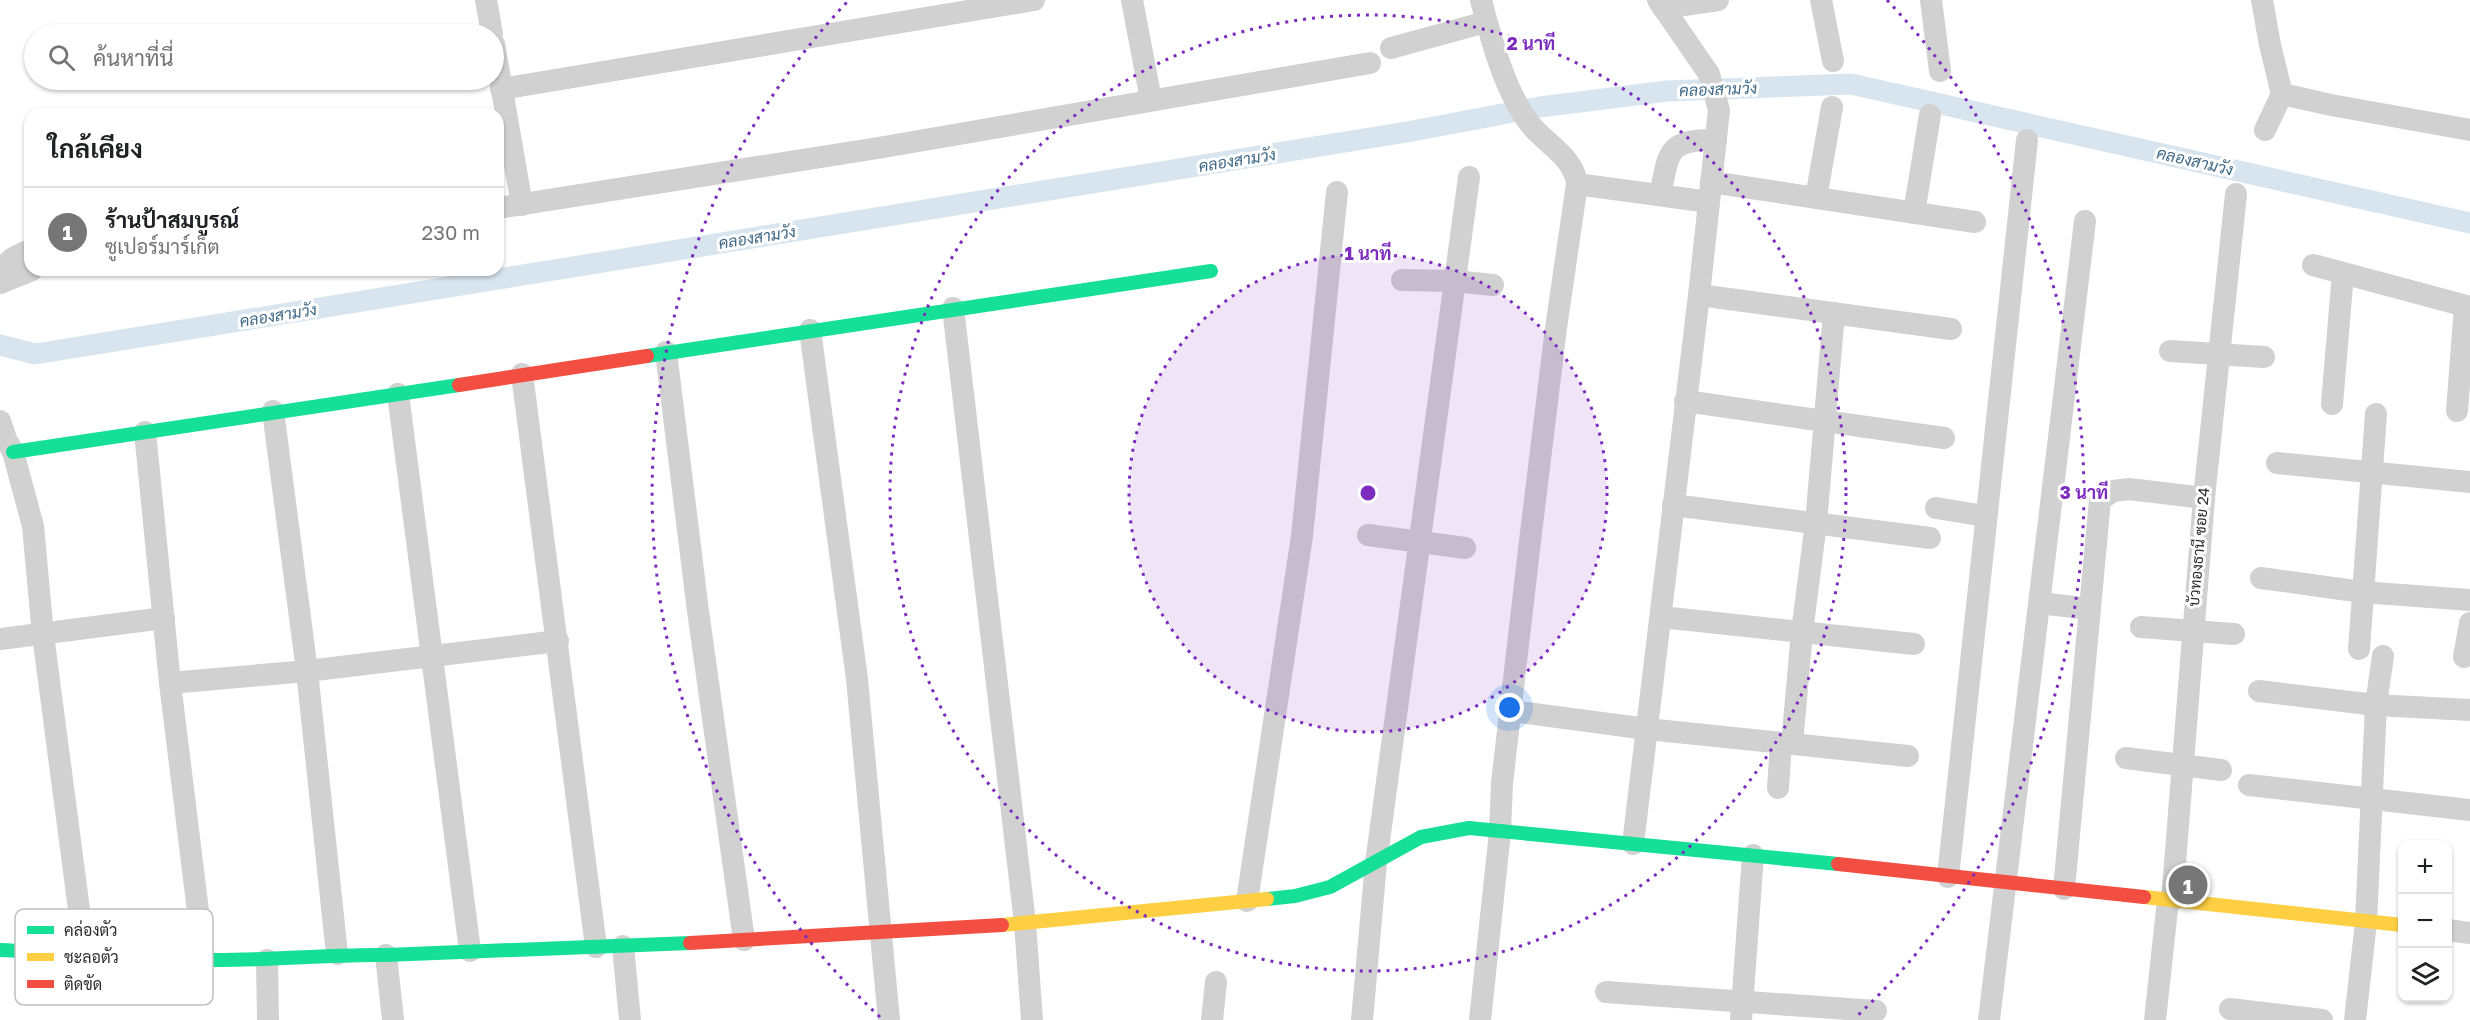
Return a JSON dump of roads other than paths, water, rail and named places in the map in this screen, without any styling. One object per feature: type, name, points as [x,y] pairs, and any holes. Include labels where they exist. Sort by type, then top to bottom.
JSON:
[{"type":"street","points":[[486,0],[490,24]]},
{"type":"street","points":[[504,88],[1034,0]]},
{"type":"street","points":[[1132,0],[1151,100]]},
{"type":"street","points":[[1480,1020],[1500,832],[1502,783],[1554,340],[1577,184],[1575,172],[1530,124],[1510,90],[1486,22],[1481,0]]},
{"type":"street","points":[[1661,4],[1718,0]]},
{"type":"street","points":[[1821,0],[1833,61]]},
{"type":"street","points":[[1931,0],[1940,71]]},
{"type":"street","points":[[2262,0],[2282,94],[2265,130]]},
{"type":"street","points":[[1633,844],[1719,110],[1709,74],[1661,4]]},
{"type":"street","points":[[1391,48],[1486,22]]},
{"type":"street","points":[[504,207],[878,148],[1370,63]]},
{"type":"street","points":[[501,90],[502,108]]},
{"type":"street","points":[[2282,94],[2470,130]]},
{"type":"street","points":[[1816,198],[1832,107]]},
{"type":"street","points":[[1914,213],[1930,115]]},
{"type":"street","points":[[504,130],[508,184],[522,205]]},
{"type":"street","points":[[1660,195],[1668,154],[1680,144],[1694,140],[1716,140]]},
{"type":"street","points":[[1948,877],[2027,140]]},
{"type":"street","points":[[1362,1020],[1376,863],[1469,177]]},
{"type":"street","points":[[1577,184],[1660,195],[1710,192],[1816,198],[1975,222]]},
{"type":"street","points":[[1247,901],[1302,536],[1337,192]]},
{"type":"street","name":"บัวทองธานี ซอย 24","points":[[2156,1020],[2170,900],[2204,498],[2236,194]]},
{"type":"street","points":[[1989,1020],[2085,220]]},
{"type":"street","points":[[0,283],[3,267],[10,259],[24,253]]},
{"type":"street","points":[[2313,265],[2468,306],[2457,411]]},
{"type":"street","points":[[14,452],[953,308],[1211,271]]},
{"type":"street","points":[[0,283],[24,273]]},
{"type":"street","points":[[2332,404],[2343,273]]},
{"type":"street","points":[[1402,280],[1455,280],[1493,285]]},
{"type":"street","points":[[1699,295],[1951,329]]},
{"type":"street","points":[[953,308],[1025,923],[1032,1020]]},
{"type":"street","points":[[1778,788],[1787,743],[1816,523],[1834,313]]},
{"type":"street","points":[[810,330],[857,679],[889,1020]]},
{"type":"street","points":[[2170,351],[2264,357]]},
{"type":"street","points":[[666,352],[700,622],[744,940]]},
{"type":"street","points":[[522,374],[596,946]]},
{"type":"street","points":[[398,394],[434,656],[470,951]]},
{"type":"street","points":[[1685,400],[1944,438]]},
{"type":"street","points":[[273,411],[307,671],[337,954]]},
{"type":"street","points":[[2359,649],[2361,592],[2376,414]]},
{"type":"street","points":[[0,421],[6,439],[14,452],[33,526],[43,635],[79,909]]},
{"type":"street","points":[[145,432],[170,683],[198,909]]},
{"type":"street","points":[[2277,463],[2470,482]]},
{"type":"street","points":[[2064,889],[2100,500],[2113,491],[2129,489],[2204,498]]},
{"type":"street","points":[[1673,505],[1930,538]]},
{"type":"street","points":[[1935,508],[1985,516]]},
{"type":"street","points":[[1368,535],[1465,548]]},
{"type":"street","points":[[2261,578],[2361,592],[2470,600]]},
{"type":"street","points":[[2040,603],[2090,609]]},
{"type":"street","points":[[1661,617],[1914,645]]},
{"type":"street","points":[[0,639],[164,618]]},
{"type":"street","points":[[2464,657],[2470,623]]},
{"type":"street","points":[[2141,627],[2234,634]]},
{"type":"street","points":[[170,683],[307,671],[558,641]]},
{"type":"street","points":[[2355,1020],[2366,922],[2376,705],[2383,656]]},
{"type":"street","points":[[2259,691],[2376,705],[2470,710]]},
{"type":"street","points":[[1511,711],[1647,729],[1908,756]]},
{"type":"street","points":[[2126,758],[2221,770]]},
{"type":"street","points":[[2248,785],[2470,810]]},
{"type":"street","points":[[213,960],[267,960],[337,954],[386,955],[882,932],[1025,923],[1295,896],[1330,887],[1421,837],[1469,828],[1753,855],[2398,925]]},
{"type":"street","points":[[1741,1012],[1753,855]]},
{"type":"street","points":[[2452,931],[2470,933]]},
{"type":"street","points":[[622,945],[630,1020]]},
{"type":"street","points":[[0,950],[15,951]]},
{"type":"street","points":[[386,955],[393,1020]]},
{"type":"street","points":[[267,960],[268,1020]]},
{"type":"street","points":[[1212,1020],[1216,982]]},
{"type":"street","points":[[1606,992],[1741,1012],[1876,1011]]},
{"type":"street","points":[[2230,1010],[2322,1020]]},
{"type":"waterway","name":"คลองสามวัง","points":[[0,345],[35,354],[1407,132],[1540,107],[1667,91],[1851,84],[2470,223]]},
{"type":"place","name":"ร้านป้าสมบูรณ์","points":[[2188,885]]}]
